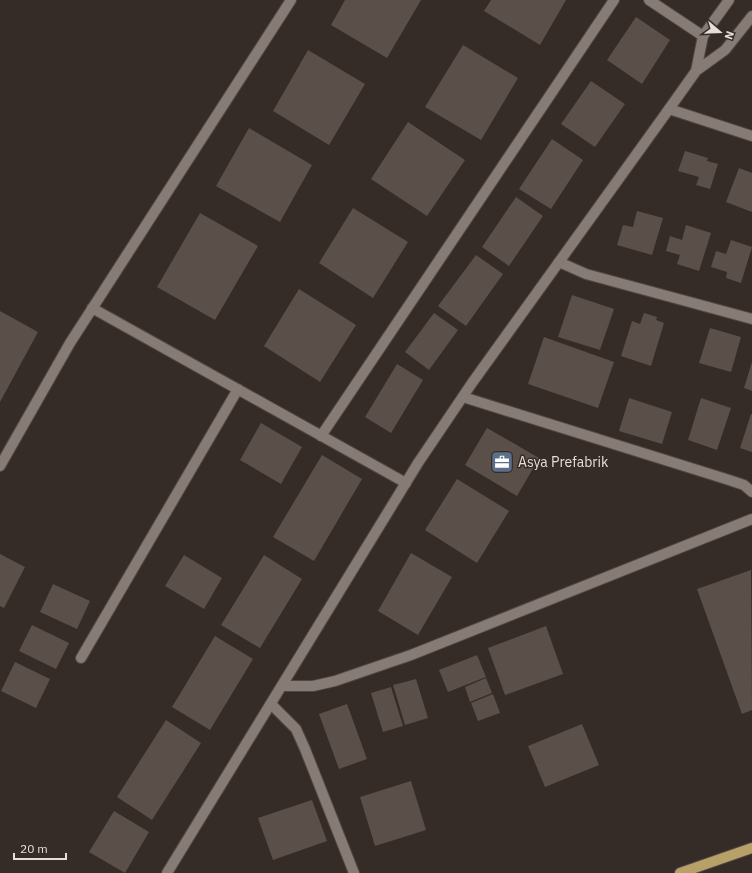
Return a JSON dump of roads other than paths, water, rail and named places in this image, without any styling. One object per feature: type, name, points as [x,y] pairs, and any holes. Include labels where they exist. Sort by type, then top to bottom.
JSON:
[{"type":"main road","points":[[680,873],[752,848]]},
{"type":"street","points":[[0,466],[70,343],[291,0]]},
{"type":"street","points":[[321,436],[614,0]]},
{"type":"street","points":[[649,0],[703,36]]},
{"type":"street","points":[[696,71],[703,36],[729,0]]},
{"type":"street","points":[[168,873],[418,463],[472,383],[696,71],[725,50],[752,16]]},
{"type":"street","points":[[669,110],[752,136]]},
{"type":"street","points":[[559,262],[586,274],[752,319]]},
{"type":"street","points":[[92,308],[406,483]]},
{"type":"street","points":[[81,658],[238,389]]},
{"type":"street","points":[[463,397],[726,479],[744,485],[752,492]]},
{"type":"street","points":[[282,686],[313,686],[335,681],[411,655],[752,518]]},
{"type":"street","points":[[271,704],[296,729],[354,873]]},
{"type":"place","name":"Asya Prefabrik","points":[[502,462]]}]
